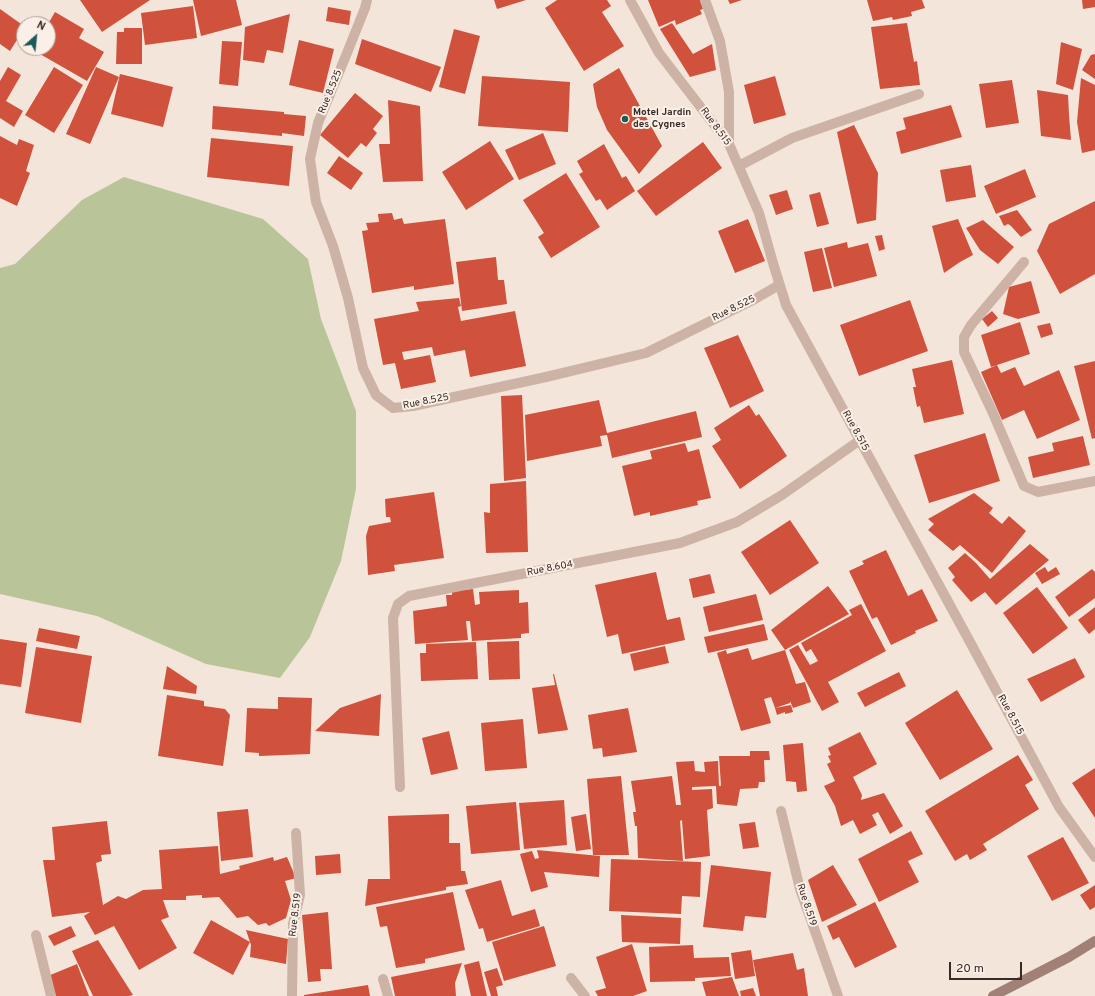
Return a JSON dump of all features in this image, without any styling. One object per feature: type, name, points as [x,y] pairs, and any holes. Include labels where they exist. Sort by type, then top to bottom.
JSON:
[{"type":"main road","points":[[993,996],[1069,957],[1095,941]]},
{"type":"street","name":"Rue 8.525","points":[[367,0],[318,123],[310,159],[316,202],[333,246],[348,298],[362,368],[376,395],[393,408],[413,406],[546,377],[646,353],[755,299],[779,285]]},
{"type":"street","name":"Rue 8.515","points":[[630,0],[660,53],[729,144],[759,213],[786,305],[1059,807],[1095,857]]},
{"type":"street","points":[[704,0],[720,41],[729,92],[729,144]]},
{"type":"street","points":[[739,166],[792,138],[919,94]]},
{"type":"street","points":[[1024,262],[971,325],[964,337],[964,352],[992,411],[1024,486],[1038,492],[1095,481]]},
{"type":"street","name":"Rue 8.604","points":[[400,787],[393,618],[398,604],[409,596],[680,543],[737,522],[782,495],[860,440]]},
{"type":"street","name":"Rue 8.519","points":[[781,811],[800,889],[838,996]]},
{"type":"street","name":"Rue 8.519","points":[[292,996],[293,924],[300,895],[296,833]]},
{"type":"street","points":[[36,936],[51,996]]},
{"type":"street","points":[[571,978],[585,996]]},
{"type":"street","points":[[383,979],[388,996]]},
{"type":"green space","points":[[124,177],[263,219],[308,259],[321,319],[356,411],[356,489],[341,561],[310,637],[280,678],[206,664],[97,616],[0,594],[0,268],[15,264],[82,200]]},
{"type":"building","points":[[80,0],[150,0],[102,32]]},
{"type":"building","points":[[193,0],[236,0],[242,25],[201,36]]},
{"type":"building","points":[[494,0],[526,0],[497,9]]},
{"type":"building","points":[[557,0],[607,0],[611,6],[602,12],[624,46],[584,71],[545,8]]},
{"type":"building","points":[[648,0],[700,0],[703,9],[700,10],[702,14],[676,25],[675,20],[659,27]]},
{"type":"building","points":[[728,0],[742,0],[730,4]]},
{"type":"building","points":[[867,0],[922,0],[925,8],[911,12],[912,16],[893,20],[892,17],[873,21]]},
{"type":"building","points":[[1082,0],[1095,0],[1095,7],[1083,9]]},
{"type":"building","points":[[193,6],[197,38],[145,45],[141,13]]},
{"type":"building","points":[[328,7],[351,11],[349,25],[326,21]]},
{"type":"building","points":[[0,9],[16,20],[16,42],[10,51],[0,44]]},
{"type":"building","points":[[55,12],[84,29],[79,38],[104,52],[87,81],[43,56],[56,56],[56,16],[53,16]]},
{"type":"building","points":[[290,14],[283,53],[267,50],[264,63],[243,60],[245,27]]},
{"type":"building","points":[[672,23],[693,54],[712,44],[716,70],[690,77],[660,29]]},
{"type":"building","points":[[907,23],[914,62],[917,61],[920,85],[880,89],[871,27]]},
{"type":"building","points":[[124,28],[142,28],[142,64],[116,64],[117,32],[124,32]]},
{"type":"building","points":[[454,29],[480,36],[465,94],[439,87]]},
{"type":"building","points":[[362,39],[441,67],[431,92],[355,64]]},
{"type":"building","points":[[299,40],[334,49],[323,93],[289,85]]},
{"type":"building","points":[[222,41],[242,42],[238,86],[219,84]]},
{"type":"building","points":[[1061,42],[1082,49],[1073,90],[1056,84]]},
{"type":"building","points":[[1095,54],[1095,79],[1082,70],[1091,55]]},
{"type":"building","points":[[8,67],[21,75],[6,101],[23,111],[14,127],[0,118],[0,81]]},
{"type":"building","points":[[54,67],[83,85],[54,133],[25,115]]},
{"type":"building","points":[[96,67],[119,77],[90,144],[66,134]]},
{"type":"building","name":"Motel Jardin des Cygnes","points":[[619,68],[662,146],[639,174],[607,130],[597,107],[593,84]]},
{"type":"building","points":[[120,74],[173,87],[163,127],[111,114]]},
{"type":"building","points":[[482,76],[570,82],[568,132],[478,126]]},
{"type":"building","points":[[775,76],[786,115],[754,124],[744,85]]},
{"type":"building","points":[[1081,78],[1095,85],[1095,150],[1082,153],[1077,122]]},
{"type":"building","points":[[1012,80],[1019,123],[986,128],[979,84]]},
{"type":"building","points":[[1037,90],[1068,95],[1071,140],[1041,136]]},
{"type":"building","points":[[355,93],[383,116],[373,129],[377,133],[366,147],[361,143],[348,158],[320,135]]},
{"type":"building","points":[[388,100],[420,106],[423,181],[383,182],[379,144],[390,144]]},
{"type":"building","points":[[951,105],[962,137],[901,154],[896,132],[906,129],[903,118]]},
{"type":"building","points":[[213,106],[284,112],[284,114],[306,116],[304,136],[282,133],[282,136],[212,129]]},
{"type":"building","points":[[854,125],[878,173],[876,220],[857,224],[837,132]]},
{"type":"building","points":[[543,133],[556,164],[519,180],[505,150]]},
{"type":"building","points":[[0,136],[17,145],[19,139],[34,145],[26,171],[30,173],[17,206],[0,198]]},
{"type":"building","points":[[211,138],[293,146],[289,186],[207,177]]},
{"type":"building","points":[[490,141],[514,179],[466,210],[442,172]]},
{"type":"building","points":[[703,142],[722,168],[656,216],[637,191]]},
{"type":"building","points":[[604,144],[622,178],[626,176],[635,191],[607,210],[600,199],[596,201],[579,174],[583,172],[577,161]]},
{"type":"building","points":[[339,156],[363,173],[351,190],[327,173]]},
{"type":"building","points":[[971,165],[976,197],[946,202],[940,170]]},
{"type":"building","points":[[1025,169],[1036,197],[996,214],[984,186]]},
{"type":"building","points":[[566,173],[600,227],[551,258],[538,237],[544,233],[523,200]]},
{"type":"building","points":[[787,190],[793,209],[776,215],[769,195]]},
{"type":"building","points":[[820,192],[829,224],[817,227],[809,195]]},
{"type":"building","points":[[1095,201],[1095,274],[1060,294],[1037,251],[1049,224]]},
{"type":"building","points":[[1017,210],[1032,230],[1021,237],[1008,224],[1004,226],[999,216]]},
{"type":"building","points":[[392,213],[394,220],[402,218],[404,224],[445,219],[454,284],[414,290],[414,286],[372,293],[362,231],[368,230],[366,223],[379,222],[378,214]]},
{"type":"building","points":[[748,219],[765,261],[735,273],[718,231]]},
{"type":"building","points":[[958,219],[973,255],[944,273],[932,226]]},
{"type":"building","points":[[983,220],[1014,247],[998,264],[980,250],[966,228]]},
{"type":"building","points":[[882,235],[885,249],[879,251],[875,236]]},
{"type":"building","points":[[847,242],[848,248],[868,243],[877,276],[834,287],[824,248]]},
{"type":"building","points":[[822,248],[832,288],[813,292],[804,252]]},
{"type":"building","points":[[496,257],[498,280],[504,280],[507,304],[462,311],[456,262]]},
{"type":"building","points":[[1031,281],[1040,313],[1018,319],[1003,314],[1009,287]]},
{"type":"building","points":[[459,298],[461,306],[458,307],[461,321],[515,311],[526,366],[470,377],[465,350],[434,356],[432,347],[402,352],[404,360],[430,355],[436,382],[401,389],[395,363],[383,365],[374,319],[419,311],[416,302]]},
{"type":"building","points":[[910,300],[928,351],[859,376],[840,325]]},
{"type":"building","points":[[992,311],[998,318],[988,327],[982,319]]},
{"type":"building","points":[[1020,322],[1030,354],[991,367],[981,335]]},
{"type":"building","points":[[1050,323],[1053,334],[1041,338],[1037,326]]},
{"type":"building","points":[[738,335],[764,391],[730,408],[704,348]]},
{"type":"building","points":[[952,360],[964,414],[924,423],[920,406],[917,407],[913,387],[916,387],[912,369]]},
{"type":"building","points":[[1095,361],[1095,438],[1092,439],[1074,366]]},
{"type":"building","points":[[997,365],[1001,373],[1015,367],[1024,386],[1059,370],[1080,420],[1037,439],[1024,410],[1002,420],[981,372]]},
{"type":"building","points":[[522,395],[526,478],[504,481],[501,396]]},
{"type":"building","points":[[599,400],[607,433],[696,411],[702,437],[612,458],[607,435],[600,436],[602,446],[527,461],[525,415]]},
{"type":"building","points":[[749,405],[756,416],[759,414],[787,456],[740,489],[712,446],[721,440],[714,428]]},
{"type":"building","points":[[985,433],[1000,481],[929,503],[914,455]]},
{"type":"building","points":[[1083,436],[1090,465],[1033,478],[1028,457],[1054,451],[1052,443]]},
{"type":"building","points":[[685,443],[688,452],[699,449],[711,498],[697,501],[698,505],[650,516],[650,512],[634,516],[622,466],[652,459],[650,451]]},
{"type":"building","points":[[526,481],[528,552],[486,553],[484,512],[490,513],[490,484]]},
{"type":"building","points":[[434,492],[444,558],[394,565],[395,571],[368,575],[366,536],[369,526],[391,522],[390,517],[386,517],[385,499]]},
{"type":"building","points":[[974,493],[993,508],[989,513],[1002,524],[1009,516],[1026,531],[992,573],[960,545],[953,551],[928,530],[934,524],[928,519]]},
{"type":"building","points":[[790,520],[819,563],[770,595],[741,552]]},
{"type":"building","points":[[1030,544],[1049,560],[996,605],[985,592],[971,602],[952,580],[955,577],[948,568],[965,553],[990,579]]},
{"type":"building","points":[[886,550],[908,596],[922,589],[938,621],[915,631],[916,633],[891,645],[877,617],[872,619],[849,571],[864,564],[862,561]]},
{"type":"building","points":[[1045,567],[1048,572],[1056,567],[1060,574],[1042,584],[1035,573]]},
{"type":"building","points":[[1092,569],[1095,572],[1095,598],[1069,617],[1055,597]]},
{"type":"building","points":[[656,572],[667,620],[680,617],[685,640],[622,654],[618,634],[607,637],[595,585]]},
{"type":"building","points":[[710,574],[715,593],[693,598],[689,579]]},
{"type":"building","points":[[828,586],[849,614],[785,650],[771,630]]},
{"type":"building","points":[[1037,587],[1068,628],[1033,654],[1003,613]]},
{"type":"building","points":[[473,589],[475,605],[480,604],[479,592],[519,590],[519,603],[528,602],[529,633],[521,634],[521,638],[472,641],[470,621],[466,621],[468,640],[415,644],[413,611],[447,606],[446,595],[452,595],[452,591]]},
{"type":"building","points":[[756,594],[763,620],[709,632],[703,607]]},
{"type":"building","points":[[861,604],[886,651],[828,682],[839,702],[822,711],[789,650],[798,645],[810,665],[818,661],[811,649],[806,652],[801,643],[852,615],[849,610]]},
{"type":"building","points":[[1095,607],[1095,629],[1089,634],[1078,620]]},
{"type":"building","points":[[764,624],[768,640],[708,653],[704,637]]},
{"type":"building","points":[[39,628],[80,636],[77,649],[36,641]]},
{"type":"building","points":[[0,639],[27,643],[21,687],[0,684]]},
{"type":"building","points":[[519,641],[520,679],[489,680],[487,642]]},
{"type":"building","points":[[476,642],[478,679],[421,681],[420,653],[426,653],[426,644]]},
{"type":"building","points":[[665,646],[669,663],[634,671],[630,654]]},
{"type":"building","points":[[36,647],[92,656],[81,723],[25,713]]},
{"type":"building","points":[[748,648],[752,660],[785,650],[796,684],[805,682],[811,702],[793,708],[790,701],[790,703],[775,708],[771,697],[764,699],[771,723],[741,731],[717,653],[726,650],[727,654]]},
{"type":"building","points":[[1075,658],[1085,677],[1041,702],[1027,679]]},
{"type":"building","points":[[167,666],[197,686],[196,694],[163,689]]},
{"type":"building","points":[[899,672],[906,686],[865,707],[857,693]]},
{"type":"building","points":[[553,674],[568,730],[538,734],[532,688],[555,685]]},
{"type":"building","points":[[957,690],[993,749],[940,780],[905,723]]},
{"type":"building","points":[[381,694],[379,736],[315,731],[340,708]]},
{"type":"building","points":[[167,695],[204,701],[204,706],[225,709],[230,715],[223,766],[158,756]]},
{"type":"building","points":[[278,697],[312,698],[310,754],[259,756],[259,753],[245,752],[247,708],[278,709]]},
{"type":"building","points":[[791,705],[793,712],[785,714],[785,712],[777,715],[775,708]]},
{"type":"building","points":[[628,708],[637,752],[603,757],[602,748],[593,749],[588,715]]},
{"type":"building","points":[[523,719],[527,768],[485,771],[481,723]]},
{"type":"building","points":[[449,731],[458,769],[431,775],[422,738]]},
{"type":"building","points":[[860,732],[877,764],[853,777],[862,795],[861,800],[884,793],[903,826],[890,834],[878,812],[872,815],[877,825],[860,834],[853,820],[841,826],[835,806],[824,786],[835,781],[827,764],[831,762],[828,756],[831,755],[828,748]]},
{"type":"building","points":[[803,743],[807,791],[797,792],[796,782],[786,781],[783,745]]},
{"type":"building","points":[[750,751],[769,751],[770,760],[764,760],[765,782],[759,782],[758,788],[740,789],[737,806],[717,804],[716,786],[692,787],[692,790],[712,789],[713,808],[707,810],[710,856],[685,859],[682,820],[680,821],[683,861],[638,858],[637,826],[635,826],[633,812],[636,812],[631,781],[672,776],[676,805],[681,805],[676,762],[694,761],[695,771],[705,772],[704,762],[718,761],[719,786],[721,786],[719,756],[750,756]]},
{"type":"building","points":[[1018,755],[1033,780],[1025,785],[1039,809],[983,844],[987,850],[970,860],[967,854],[955,861],[925,811]]},
{"type":"building","points":[[1095,768],[1095,818],[1072,783]]},
{"type":"building","points":[[621,776],[629,855],[593,855],[587,779]]},
{"type":"building","points":[[564,800],[567,845],[524,849],[519,803]]},
{"type":"building","points":[[516,802],[520,850],[471,854],[466,806]]},
{"type":"building","points":[[248,809],[253,857],[221,861],[217,812]]},
{"type":"building","points":[[449,814],[449,843],[460,843],[461,871],[465,871],[468,884],[446,887],[446,890],[365,906],[368,879],[390,879],[388,816]]},
{"type":"building","points":[[586,814],[591,849],[576,851],[571,817]]},
{"type":"building","points":[[107,821],[111,854],[101,855],[102,861],[96,863],[103,905],[118,896],[126,899],[143,890],[162,889],[159,850],[218,846],[220,874],[240,869],[239,866],[273,857],[274,861],[287,857],[296,878],[285,881],[291,900],[286,918],[269,926],[266,923],[258,925],[248,916],[237,918],[219,897],[202,898],[202,895],[186,896],[186,900],[163,900],[169,917],[161,920],[177,948],[139,970],[114,926],[95,935],[84,916],[90,912],[52,917],[43,860],[55,860],[52,827]]},
{"type":"building","points":[[755,822],[759,847],[743,849],[739,824]]},
{"type":"building","points":[[911,831],[923,854],[908,861],[919,882],[879,902],[858,859]]},
{"type":"building","points":[[1063,837],[1089,883],[1052,901],[1027,856]]},
{"type":"building","points":[[537,850],[600,856],[599,877],[544,872],[548,887],[531,892],[520,854],[532,851],[535,859],[539,858]]},
{"type":"building","points":[[340,854],[341,873],[316,875],[315,856]]},
{"type":"building","points":[[611,859],[701,862],[700,897],[682,896],[681,914],[609,911]]},
{"type":"building","points":[[711,865],[771,872],[766,918],[745,916],[743,931],[703,927]]},
{"type":"building","points":[[833,865],[857,905],[822,922],[808,880]]},
{"type":"building","points":[[501,880],[512,916],[535,909],[540,926],[487,942],[483,928],[479,929],[465,890]]},
{"type":"building","points":[[1095,885],[1095,907],[1090,910],[1080,895]]},
{"type":"building","points":[[453,892],[465,950],[425,959],[425,963],[396,968],[387,926],[380,927],[376,907]]},
{"type":"building","points":[[875,902],[897,947],[855,968],[839,937],[833,940],[827,926]]},
{"type":"building","points":[[328,912],[332,969],[320,969],[321,981],[308,982],[302,915]]},
{"type":"building","points":[[621,915],[681,918],[680,944],[622,942]]},
{"type":"building","points":[[211,920],[250,942],[233,975],[193,953]]},
{"type":"building","points":[[71,926],[76,936],[54,946],[48,936]]},
{"type":"building","points":[[544,926],[556,966],[504,981],[492,942]]},
{"type":"building","points":[[246,930],[288,939],[286,964],[250,957],[251,945]]},
{"type":"building","points":[[98,940],[133,995],[93,996],[72,951]]},
{"type":"building","points":[[632,944],[647,991],[633,996],[598,996],[595,991],[606,988],[596,957]]},
{"type":"building","points":[[693,945],[694,958],[729,957],[731,976],[695,978],[695,981],[650,982],[649,947]]},
{"type":"building","points":[[751,950],[755,976],[735,979],[731,953]]},
{"type":"building","points":[[793,953],[797,970],[804,968],[808,996],[760,996],[753,960]]},
{"type":"building","points":[[479,961],[487,996],[471,996],[464,965]]},
{"type":"building","points":[[462,963],[455,983],[456,996],[395,996],[391,977]]},
{"type":"building","points":[[77,964],[89,996],[56,996],[48,976]]},
{"type":"building","points":[[497,968],[503,985],[496,987],[498,996],[491,996],[484,972]]},
{"type":"building","points":[[732,977],[739,996],[706,996],[702,982]]},
{"type":"building","points":[[368,985],[370,996],[304,996],[304,995]]},
{"type":"building","points":[[753,988],[756,996],[741,996],[740,991]]},
{"type":"place","name":"Motel Jardin des Cygnes","points":[[625,119]]}]
